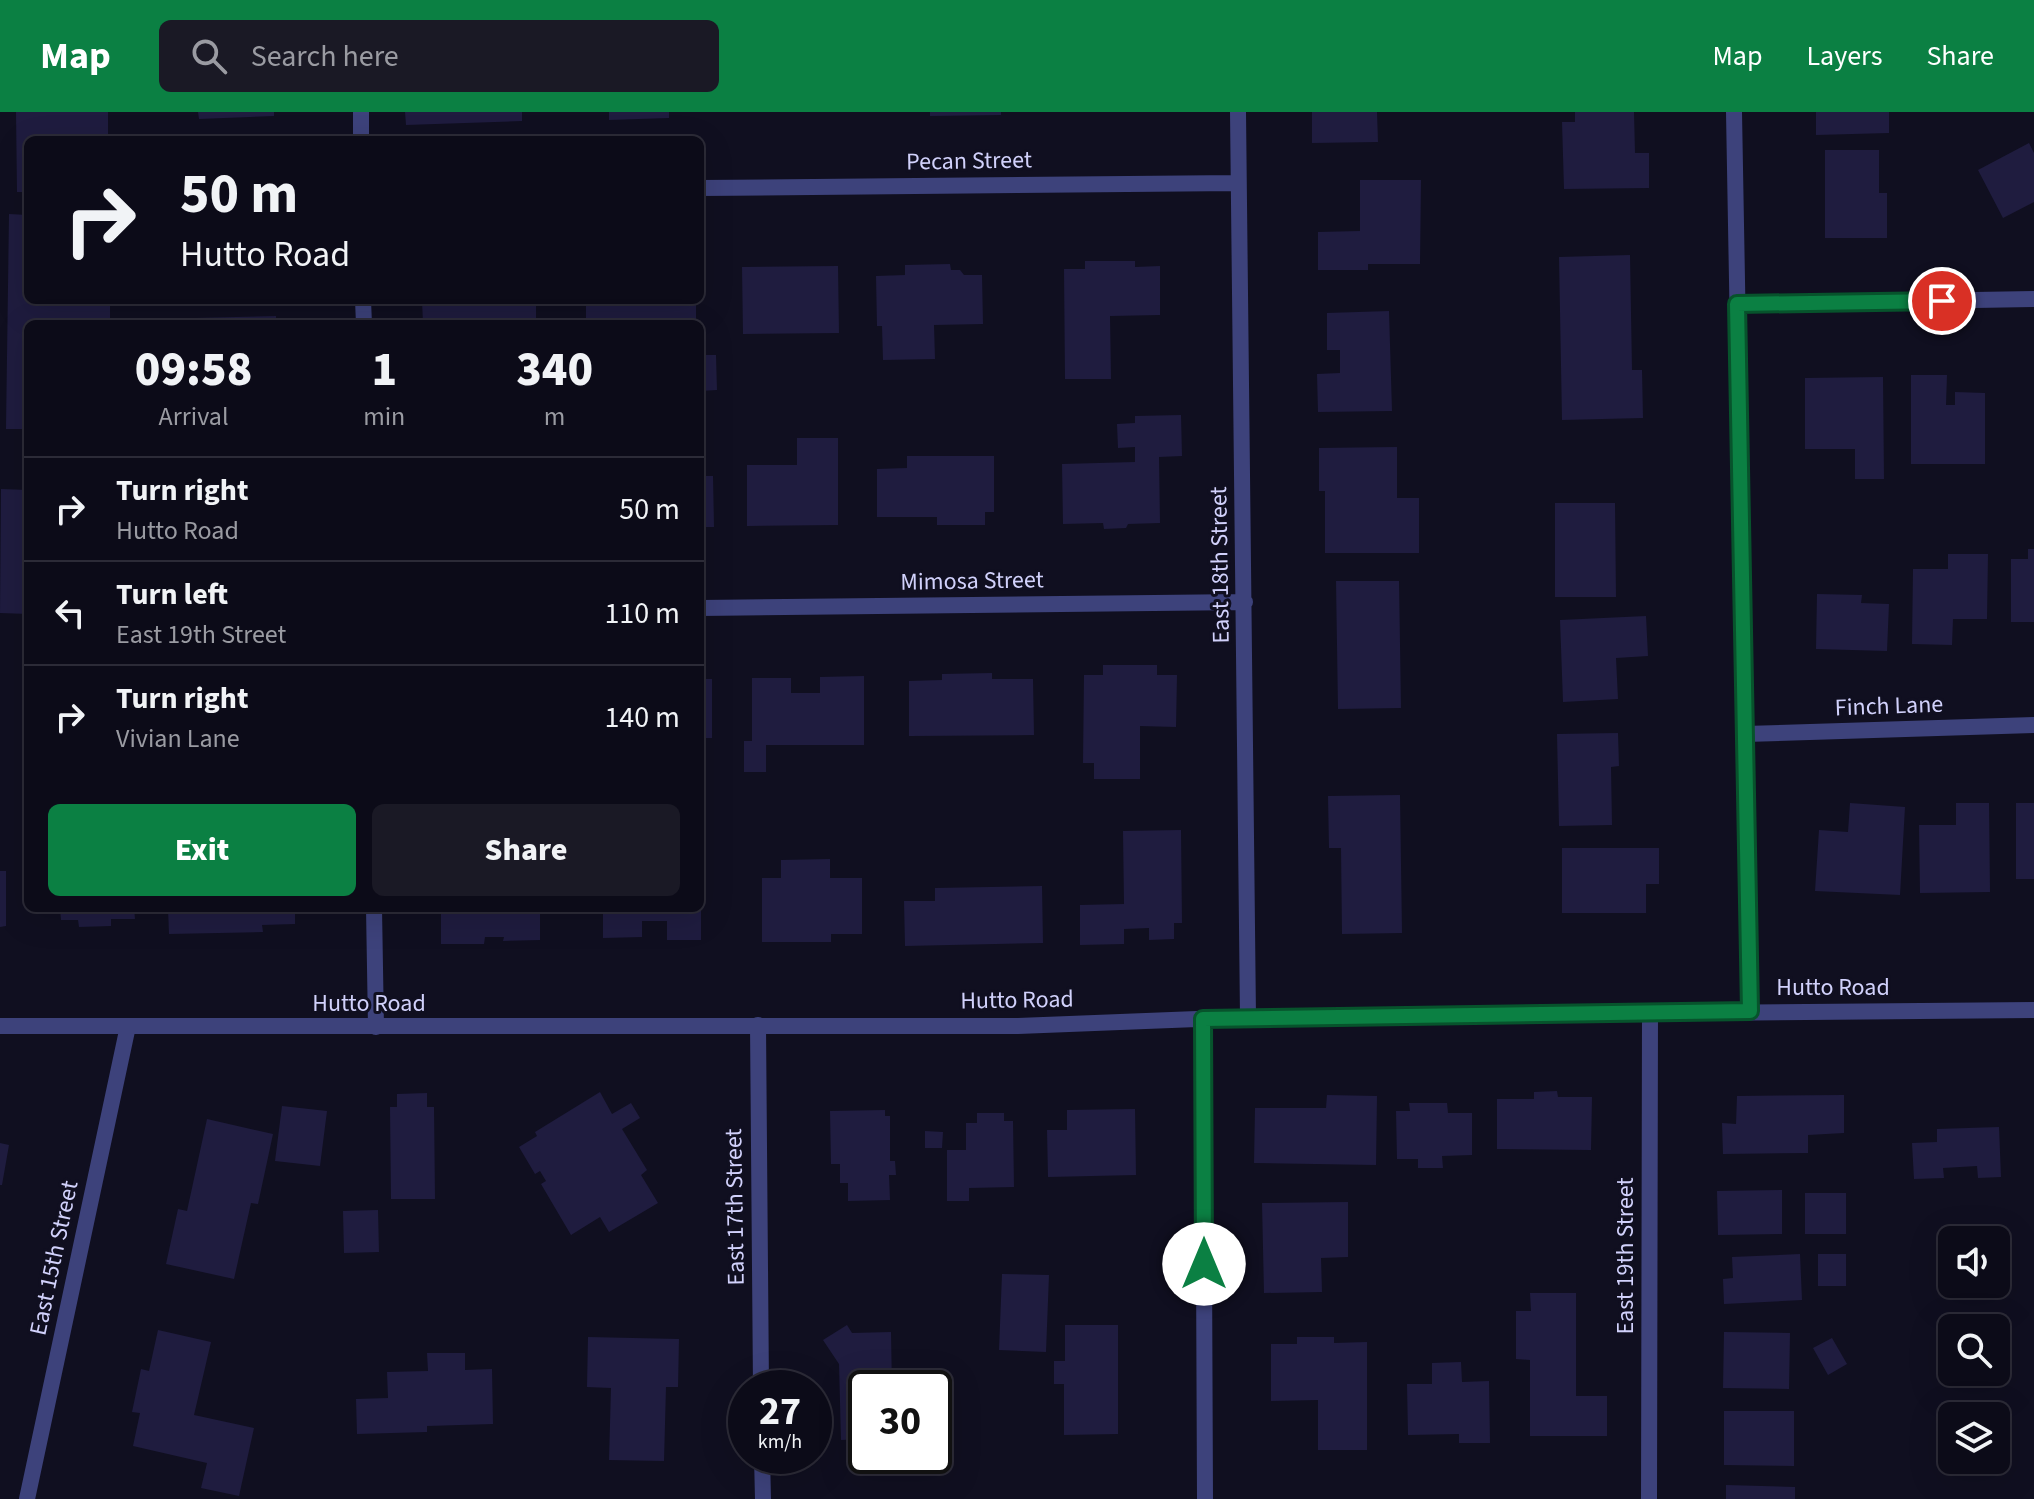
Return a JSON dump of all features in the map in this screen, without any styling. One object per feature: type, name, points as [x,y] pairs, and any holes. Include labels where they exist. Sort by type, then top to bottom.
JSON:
[{"type":"street","points":[[361,112],[361,136]]},
{"type":"street","name":"East 18th Street","points":[[1238,112],[1248,1017]]},
{"type":"street","points":[[1734,112],[1750,1011]]},
{"type":"street","name":"Pecan Street","points":[[704,188],[1238,183]]},
{"type":"street","points":[[1737,304],[2034,299]]},
{"type":"street","name":"Mimosa Street","points":[[704,608],[1245,602]]},
{"type":"street","name":"Finch Lane","points":[[1745,734],[2034,725]]},
{"type":"street","points":[[374,912],[376,1027]]},
{"type":"street","name":"Hutto Road","points":[[0,1026],[1018,1026],[1248,1017],[2034,1010]]},
{"type":"street","name":"East 19th Street","points":[[1649,1499],[1650,1013]]},
{"type":"street","points":[[1203,1019],[1205,1499]]},
{"type":"street","name":"East 17th Street","points":[[758,1025],[761,1370]]},
{"type":"street","name":"East 15th Street","points":[[27,1499],[128,1026]]},
{"type":"street","points":[[762,1474],[763,1499]]},
{"type":"building","points":[[16,112],[108,112],[108,136],[24,136],[24,192],[17,192]]},
{"type":"building","points":[[198,112],[274,112],[274,116],[199,119]]},
{"type":"building","points":[[405,112],[522,112],[522,121],[406,125]]},
{"type":"building","points":[[609,112],[669,112],[669,118],[609,120]]},
{"type":"building","points":[[930,112],[1001,112],[1001,115],[930,116]]},
{"type":"building","points":[[1312,112],[1377,112],[1378,142],[1312,143]]},
{"type":"building","points":[[1575,112],[1634,112],[1635,153],[1649,153],[1649,188],[1564,189],[1562,122],[1575,122]]},
{"type":"building","points":[[1816,112],[1889,112],[1889,133],[1816,135]]},
{"type":"building","points":[[2029,143],[2034,153],[2034,202],[2003,218],[1978,170]]},
{"type":"building","points":[[1825,150],[1879,150],[1879,193],[1887,193],[1887,238],[1825,238]]},
{"type":"building","points":[[1360,180],[1421,180],[1420,264],[1368,264],[1368,270],[1318,270],[1318,232],[1360,231]]},
{"type":"building","points":[[9,214],[24,215],[24,304],[110,304],[110,320],[24,320],[24,429],[6,429]]},
{"type":"building","points":[[1630,255],[1632,370],[1642,370],[1643,418],[1562,420],[1559,257]]},
{"type":"building","points":[[1085,261],[1135,261],[1135,267],[1160,266],[1160,315],[1110,316],[1111,379],[1065,379],[1064,269],[1085,269]]},
{"type":"building","points":[[950,264],[951,270],[960,270],[964,275],[982,275],[983,324],[934,325],[935,359],[883,360],[882,326],[877,326],[876,276],[905,275],[905,265]]},
{"type":"building","points":[[838,266],[839,333],[743,334],[742,267]]},
{"type":"building","points":[[422,304],[536,304],[536,320],[423,320]]},
{"type":"building","points":[[586,304],[696,304],[696,320],[586,320]]},
{"type":"building","points":[[1389,311],[1392,411],[1318,412],[1317,374],[1340,373],[1340,350],[1327,350],[1327,313]]},
{"type":"building","points":[[276,316],[276,320],[194,320]]},
{"type":"building","points":[[704,355],[716,355],[717,390],[704,391]]},
{"type":"building","points":[[1911,375],[1947,375],[1946,405],[1955,405],[1955,392],[1985,393],[1985,464],[1911,464]]},
{"type":"building","points":[[1883,377],[1884,479],[1855,479],[1855,449],[1805,449],[1805,378]]},
{"type":"building","points":[[1181,415],[1182,456],[1159,457],[1160,523],[1128,524],[1126,528],[1104,529],[1103,523],[1063,524],[1062,464],[1135,462],[1135,447],[1118,448],[1117,424],[1135,423],[1135,416]]},
{"type":"building","points":[[797,438],[838,438],[838,525],[747,526],[747,465],[797,465]]},
{"type":"building","points":[[1397,447],[1397,498],[1419,498],[1419,553],[1325,553],[1325,491],[1319,491],[1319,448]]},
{"type":"building","points":[[907,456],[994,456],[994,512],[985,512],[985,525],[937,525],[937,517],[877,517],[877,469],[907,468]]},
{"type":"building","points":[[704,476],[713,476],[714,527],[704,527]]},
{"type":"building","points":[[1,489],[24,490],[24,614],[0,613]]},
{"type":"building","points":[[1555,503],[1615,503],[1616,597],[1555,597]]},
{"type":"building","points":[[2028,549],[2034,549],[2034,622],[2011,622],[2011,559],[2028,559]]},
{"type":"building","points":[[1948,554],[1988,554],[1987,619],[1953,619],[1952,645],[1912,644],[1913,569],[1948,569]]},
{"type":"building","points":[[1336,581],[1399,581],[1401,708],[1338,709]]},
{"type":"building","points":[[1817,594],[1862,595],[1861,603],[1889,604],[1887,651],[1816,649]]},
{"type":"building","points":[[1646,616],[1648,656],[1616,658],[1618,699],[1563,702],[1560,620]]},
{"type":"building","points":[[1103,665],[1157,665],[1157,675],[1177,675],[1176,727],[1140,726],[1140,779],[1094,779],[1094,763],[1083,763],[1084,675],[1103,675]]},
{"type":"building","points":[[992,673],[992,679],[1033,679],[1034,735],[909,736],[909,681],[942,680],[942,674]]},
{"type":"building","points":[[864,676],[864,745],[766,745],[766,772],[744,772],[744,741],[752,741],[752,678],[791,678],[791,693],[820,693],[820,677]]},
{"type":"building","points":[[704,679],[712,679],[712,738],[704,738]]},
{"type":"building","points":[[1618,733],[1619,766],[1611,767],[1612,825],[1559,826],[1557,734]]},
{"type":"building","points":[[1400,795],[1402,933],[1342,934],[1341,848],[1329,848],[1328,796]]},
{"type":"building","points":[[1850,803],[1905,807],[1900,895],[1815,891],[1819,830],[1848,832]]},
{"type":"building","points":[[1956,803],[1989,803],[1990,892],[1920,893],[1919,825],[1956,825]]},
{"type":"building","points":[[2016,803],[2034,803],[2034,879],[2016,879]]},
{"type":"building","points":[[1181,830],[1182,923],[1174,923],[1174,939],[1149,940],[1149,928],[1124,929],[1124,944],[1080,945],[1080,905],[1124,904],[1123,831]]},
{"type":"building","points":[[1562,848],[1659,848],[1659,884],[1646,884],[1646,913],[1562,913]]},
{"type":"building","points":[[830,859],[830,878],[862,878],[862,934],[831,934],[831,942],[762,942],[762,878],[781,878],[781,860]]},
{"type":"building","points":[[0,871],[6,871],[6,926],[0,927]]},
{"type":"building","points":[[1042,886],[1043,943],[905,946],[904,901],[935,901],[935,888]]},
{"type":"building","points":[[60,912],[134,912],[135,919],[111,919],[111,926],[79,927],[78,920],[61,920]]},
{"type":"building","points":[[168,912],[295,912],[295,924],[262,925],[263,932],[169,934]]},
{"type":"building","points":[[441,912],[540,912],[540,940],[503,941],[504,937],[485,937],[484,944],[441,944]]},
{"type":"building","points":[[603,912],[701,912],[701,940],[667,940],[667,921],[642,921],[642,937],[603,938]]},
{"type":"building","points":[[1557,1091],[1558,1097],[1592,1097],[1591,1150],[1497,1149],[1497,1099],[1534,1099],[1534,1092]]},
{"type":"building","points":[[600,1092],[612,1114],[631,1103],[640,1118],[622,1129],[647,1170],[641,1175],[658,1203],[609,1232],[600,1217],[571,1235],[541,1184],[546,1181],[540,1171],[535,1174],[519,1147],[537,1136],[535,1132]]},
{"type":"building","points":[[427,1093],[427,1107],[434,1107],[435,1199],[391,1199],[390,1107],[397,1107],[397,1094]]},
{"type":"building","points":[[1327,1095],[1377,1096],[1376,1165],[1254,1163],[1255,1108],[1326,1108]]},
{"type":"building","points":[[1844,1095],[1844,1133],[1808,1135],[1808,1153],[1723,1154],[1722,1123],[1736,1124],[1737,1096]]},
{"type":"building","points":[[1409,1103],[1447,1103],[1448,1113],[1472,1113],[1472,1155],[1442,1156],[1443,1168],[1418,1168],[1418,1159],[1397,1159],[1396,1111],[1410,1111]]},
{"type":"building","points":[[282,1106],[327,1111],[320,1166],[275,1161]]},
{"type":"building","points":[[1135,1109],[1136,1175],[1048,1177],[1047,1130],[1067,1130],[1067,1110]]},
{"type":"building","points":[[885,1110],[885,1116],[890,1116],[890,1161],[895,1161],[896,1175],[889,1175],[890,1200],[848,1201],[848,1183],[840,1183],[840,1164],[831,1164],[830,1111]]},
{"type":"building","points":[[977,1113],[1004,1113],[1004,1121],[1013,1121],[1014,1187],[969,1188],[969,1201],[947,1201],[947,1150],[966,1150],[966,1123],[977,1123]]},
{"type":"building","points":[[207,1119],[273,1134],[258,1204],[251,1203],[234,1279],[166,1264],[178,1209],[187,1211]]},
{"type":"building","points":[[1999,1127],[2001,1177],[1978,1178],[1977,1166],[1943,1168],[1944,1178],[1914,1179],[1912,1143],[1937,1142],[1937,1129]]},
{"type":"building","points":[[925,1131],[943,1132],[942,1148],[925,1148]]},
{"type":"building","points":[[0,1143],[9,1145],[2,1185],[0,1185]]},
{"type":"building","points":[[1782,1190],[1782,1234],[1718,1235],[1717,1191]]},
{"type":"building","points":[[1805,1193],[1846,1193],[1846,1234],[1805,1234]]},
{"type":"building","points":[[1348,1202],[1348,1257],[1321,1258],[1322,1292],[1264,1293],[1262,1203]]},
{"type":"building","points":[[378,1210],[379,1252],[344,1253],[343,1211]]},
{"type":"building","points":[[1800,1254],[1802,1300],[1724,1304],[1723,1279],[1733,1278],[1732,1257]]},
{"type":"building","points":[[1818,1254],[1846,1254],[1846,1286],[1818,1286]]},
{"type":"building","points":[[1002,1274],[1049,1275],[1046,1352],[999,1350]]},
{"type":"building","points":[[1530,1293],[1576,1293],[1576,1396],[1607,1396],[1607,1436],[1530,1436],[1530,1360],[1516,1359],[1516,1311],[1531,1311]]},
{"type":"building","points":[[847,1325],[852,1333],[891,1332],[892,1370],[848,1370],[848,1440],[841,1440],[839,1364],[823,1340]]},
{"type":"building","points":[[1065,1325],[1118,1325],[1118,1434],[1064,1435],[1064,1384],[1054,1384],[1054,1361],[1065,1361]]},
{"type":"building","points":[[158,1330],[211,1342],[194,1415],[254,1428],[239,1496],[201,1488],[207,1463],[133,1446],[140,1413],[132,1412],[141,1369],[149,1371]]},
{"type":"building","points":[[1724,1332],[1790,1333],[1789,1389],[1723,1388]]},
{"type":"building","points":[[588,1337],[679,1339],[678,1387],[666,1387],[664,1461],[609,1460],[611,1388],[587,1387]]},
{"type":"building","points":[[1297,1337],[1334,1337],[1334,1343],[1367,1342],[1367,1450],[1318,1450],[1318,1400],[1271,1401],[1271,1344],[1297,1344]]},
{"type":"building","points":[[1832,1338],[1847,1364],[1828,1375],[1813,1348]]},
{"type":"building","points":[[427,1353],[465,1353],[465,1370],[492,1369],[493,1424],[427,1426],[427,1432],[357,1434],[356,1399],[388,1398],[387,1372],[428,1371]]},
{"type":"building","points":[[1461,1362],[1462,1382],[1489,1381],[1490,1443],[1459,1443],[1459,1434],[1408,1435],[1407,1384],[1432,1384],[1432,1363]]},
{"type":"building","points":[[1724,1411],[1794,1411],[1794,1466],[1724,1465]]},
{"type":"building","points":[[1726,1485],[1795,1487],[1795,1499],[1726,1499]]},
{"type":"route","points":[[1204,1264],[1203,1019],[1750,1011],[1737,304],[1942,301]]}]
